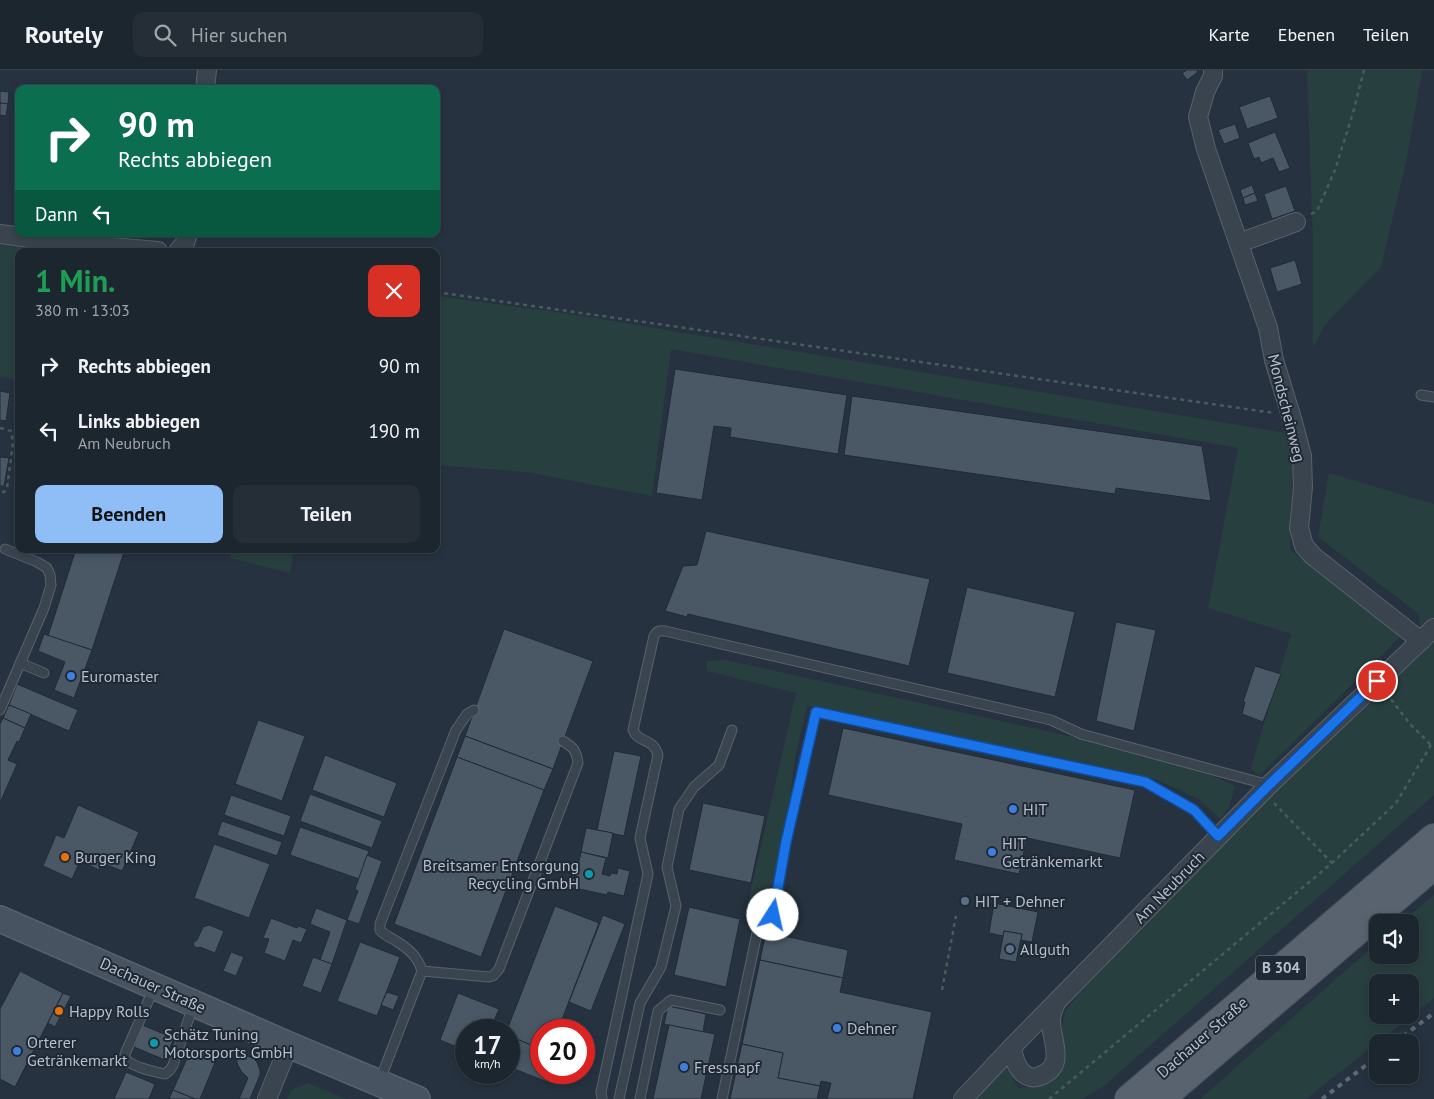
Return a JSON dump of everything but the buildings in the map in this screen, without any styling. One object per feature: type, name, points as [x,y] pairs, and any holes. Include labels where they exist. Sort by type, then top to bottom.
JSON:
[{"type":"main road","name":"Dachauer Straße","points":[[1129,1099],[1434,838]]},
{"type":"main road","name":"Dachauer Straße","points":[[1160,1099],[1434,865]]},
{"type":"main road","name":"Dachauer Straße","points":[[0,919],[417,1099]]},
{"type":"street","points":[[205,85],[207,70]]},
{"type":"street","name":"Mondscheinweg","points":[[1212,70],[1213,76],[1205,92],[1198,117],[1206,149],[1268,328],[1274,360],[1302,456],[1303,487],[1299,528],[1304,546],[1313,556],[1420,641]]},
{"type":"street","points":[[1239,243],[1296,222]]},
{"type":"street","points":[[0,234],[15,236]]},
{"type":"street","points":[[22,237],[124,248]]},
{"type":"street","points":[[181,248],[187,237]]},
{"type":"street","name":"Am Neubruch","points":[[964,1099],[1012,1047],[1218,836],[1434,628]]},
{"type":"street","points":[[1012,1047],[1014,1061],[1027,1076],[1035,1078],[1049,1071],[1055,1062],[1056,1053],[1051,1022],[1056,1002]]},
{"type":"street","points":[[267,1099],[290,1045]]},
{"type":"lane","points":[[1421,395],[1434,397]]},
{"type":"lane","points":[[0,710],[51,585],[50,574],[47,568],[5,549]]},
{"type":"lane","points":[[602,1099],[601,1092],[648,874],[640,838],[658,755],[652,744],[638,738],[633,730],[654,636],[660,630],[1052,720],[1081,734],[1265,789]]},
{"type":"lane","points":[[20,663],[44,672]]},
{"type":"lane","points":[[379,1083],[422,971],[419,962],[409,950],[385,936],[380,930],[380,924],[456,730],[467,714],[474,710]]},
{"type":"lane","points":[[722,1099],[757,933],[762,924],[773,915],[786,842],[816,712],[1145,782],[1194,810],[1218,836]]},
{"type":"lane","points":[[619,1099],[640,1003],[660,967],[676,906],[667,867],[679,809],[694,787],[719,765],[732,730]]},
{"type":"lane","points":[[422,971],[489,977],[493,976],[499,969],[578,763],[573,747],[563,741]]},
{"type":"lane","points":[[155,986],[125,1054],[125,1059],[129,1062],[150,1071],[165,1074],[170,1070],[194,1003]]},
{"type":"lane","points":[[640,1099],[658,1011],[671,1000],[720,1010]]},
{"type":"path","points":[[1296,222],[1317,211],[1335,170],[1364,70]]},
{"type":"path","points":[[440,293],[1282,414],[1293,422]]},
{"type":"path","points":[[0,428],[10,431],[13,444],[7,488],[4,492],[0,492]]},
{"type":"path","points":[[1049,1099],[1332,863],[1396,803],[1433,744],[1411,725],[1377,681]]},
{"type":"path","points":[[1265,789],[1275,803],[1332,863]]},
{"type":"path","points":[[942,990],[956,916]]},
{"type":"green space","points":[[1307,70],[1422,70],[1407,158],[1381,267],[1332,317],[1313,347],[1313,245]]},
{"type":"green space","points":[[0,241],[47,248],[15,248],[15,379],[0,377]]},
{"type":"green space","points":[[440,297],[570,314],[1293,434],[1293,470],[1289,525],[1291,551],[1404,633],[1259,776],[1251,768],[1291,634],[1208,608],[1238,448],[671,349],[652,496],[526,472],[440,465]]},
{"type":"green space","points":[[1329,473],[1434,504],[1434,795],[1104,1086],[1082,1099],[972,1099],[1007,1061],[1007,1069],[1018,1088],[1040,1086],[1061,1067],[1062,1026],[1065,1012],[1076,997],[1276,791],[1422,650],[1419,614],[1318,537]]},
{"type":"green space","points":[[231,553],[293,553],[290,573],[230,558]]},
{"type":"green space","points":[[726,660],[1118,747],[1199,770],[1235,786],[1229,808],[1220,819],[1200,800],[1158,780],[807,706],[795,757],[788,814],[771,902],[755,921],[745,916],[796,693],[707,671],[707,661]]},
{"type":"green space","points":[[1434,895],[1434,998],[1419,1010],[1419,974],[1369,974],[1369,1024],[1401,1024],[1388,1034],[1369,1034],[1369,1049],[1306,1099],[1200,1099],[1369,950],[1369,964],[1419,964],[1419,914],[1411,914]]},
{"type":"green space","points":[[308,1083],[347,1099],[287,1099],[291,1090]]},
{"type":"railway","points":[[1406,1034],[1434,1013]]},
{"type":"railway","points":[[1322,1099],[1369,1063]]},
{"type":"place","name":"Euromaster","points":[[71,676]]},
{"type":"place","name":"HIT","points":[[1013,809]]},
{"type":"place","name":"HIT Getränkemarkt","points":[[992,852]]},
{"type":"place","name":"Burger King","points":[[65,857]]},
{"type":"place","name":"Breitsamer Entsorgung Recycling GmbH","points":[[589,874]]},
{"type":"place","name":"HIT + Dehner","points":[[965,901]]},
{"type":"place","name":"Allguth","points":[[1010,949]]},
{"type":"place","name":"Happy Rolls","points":[[59,1011]]},
{"type":"place","name":"Dehner","points":[[837,1028]]},
{"type":"place","name":"Schätz Tuning Motorsports GmbH","points":[[154,1043]]},
{"type":"place","name":"Orterer Getränkemarkt","points":[[17,1051]]},
{"type":"place","name":"Fressnapf","points":[[684,1067]]},
{"type":"route","points":[[773,915],[786,842],[816,712],[1145,782],[1194,810],[1218,836],[1377,681]]}]
